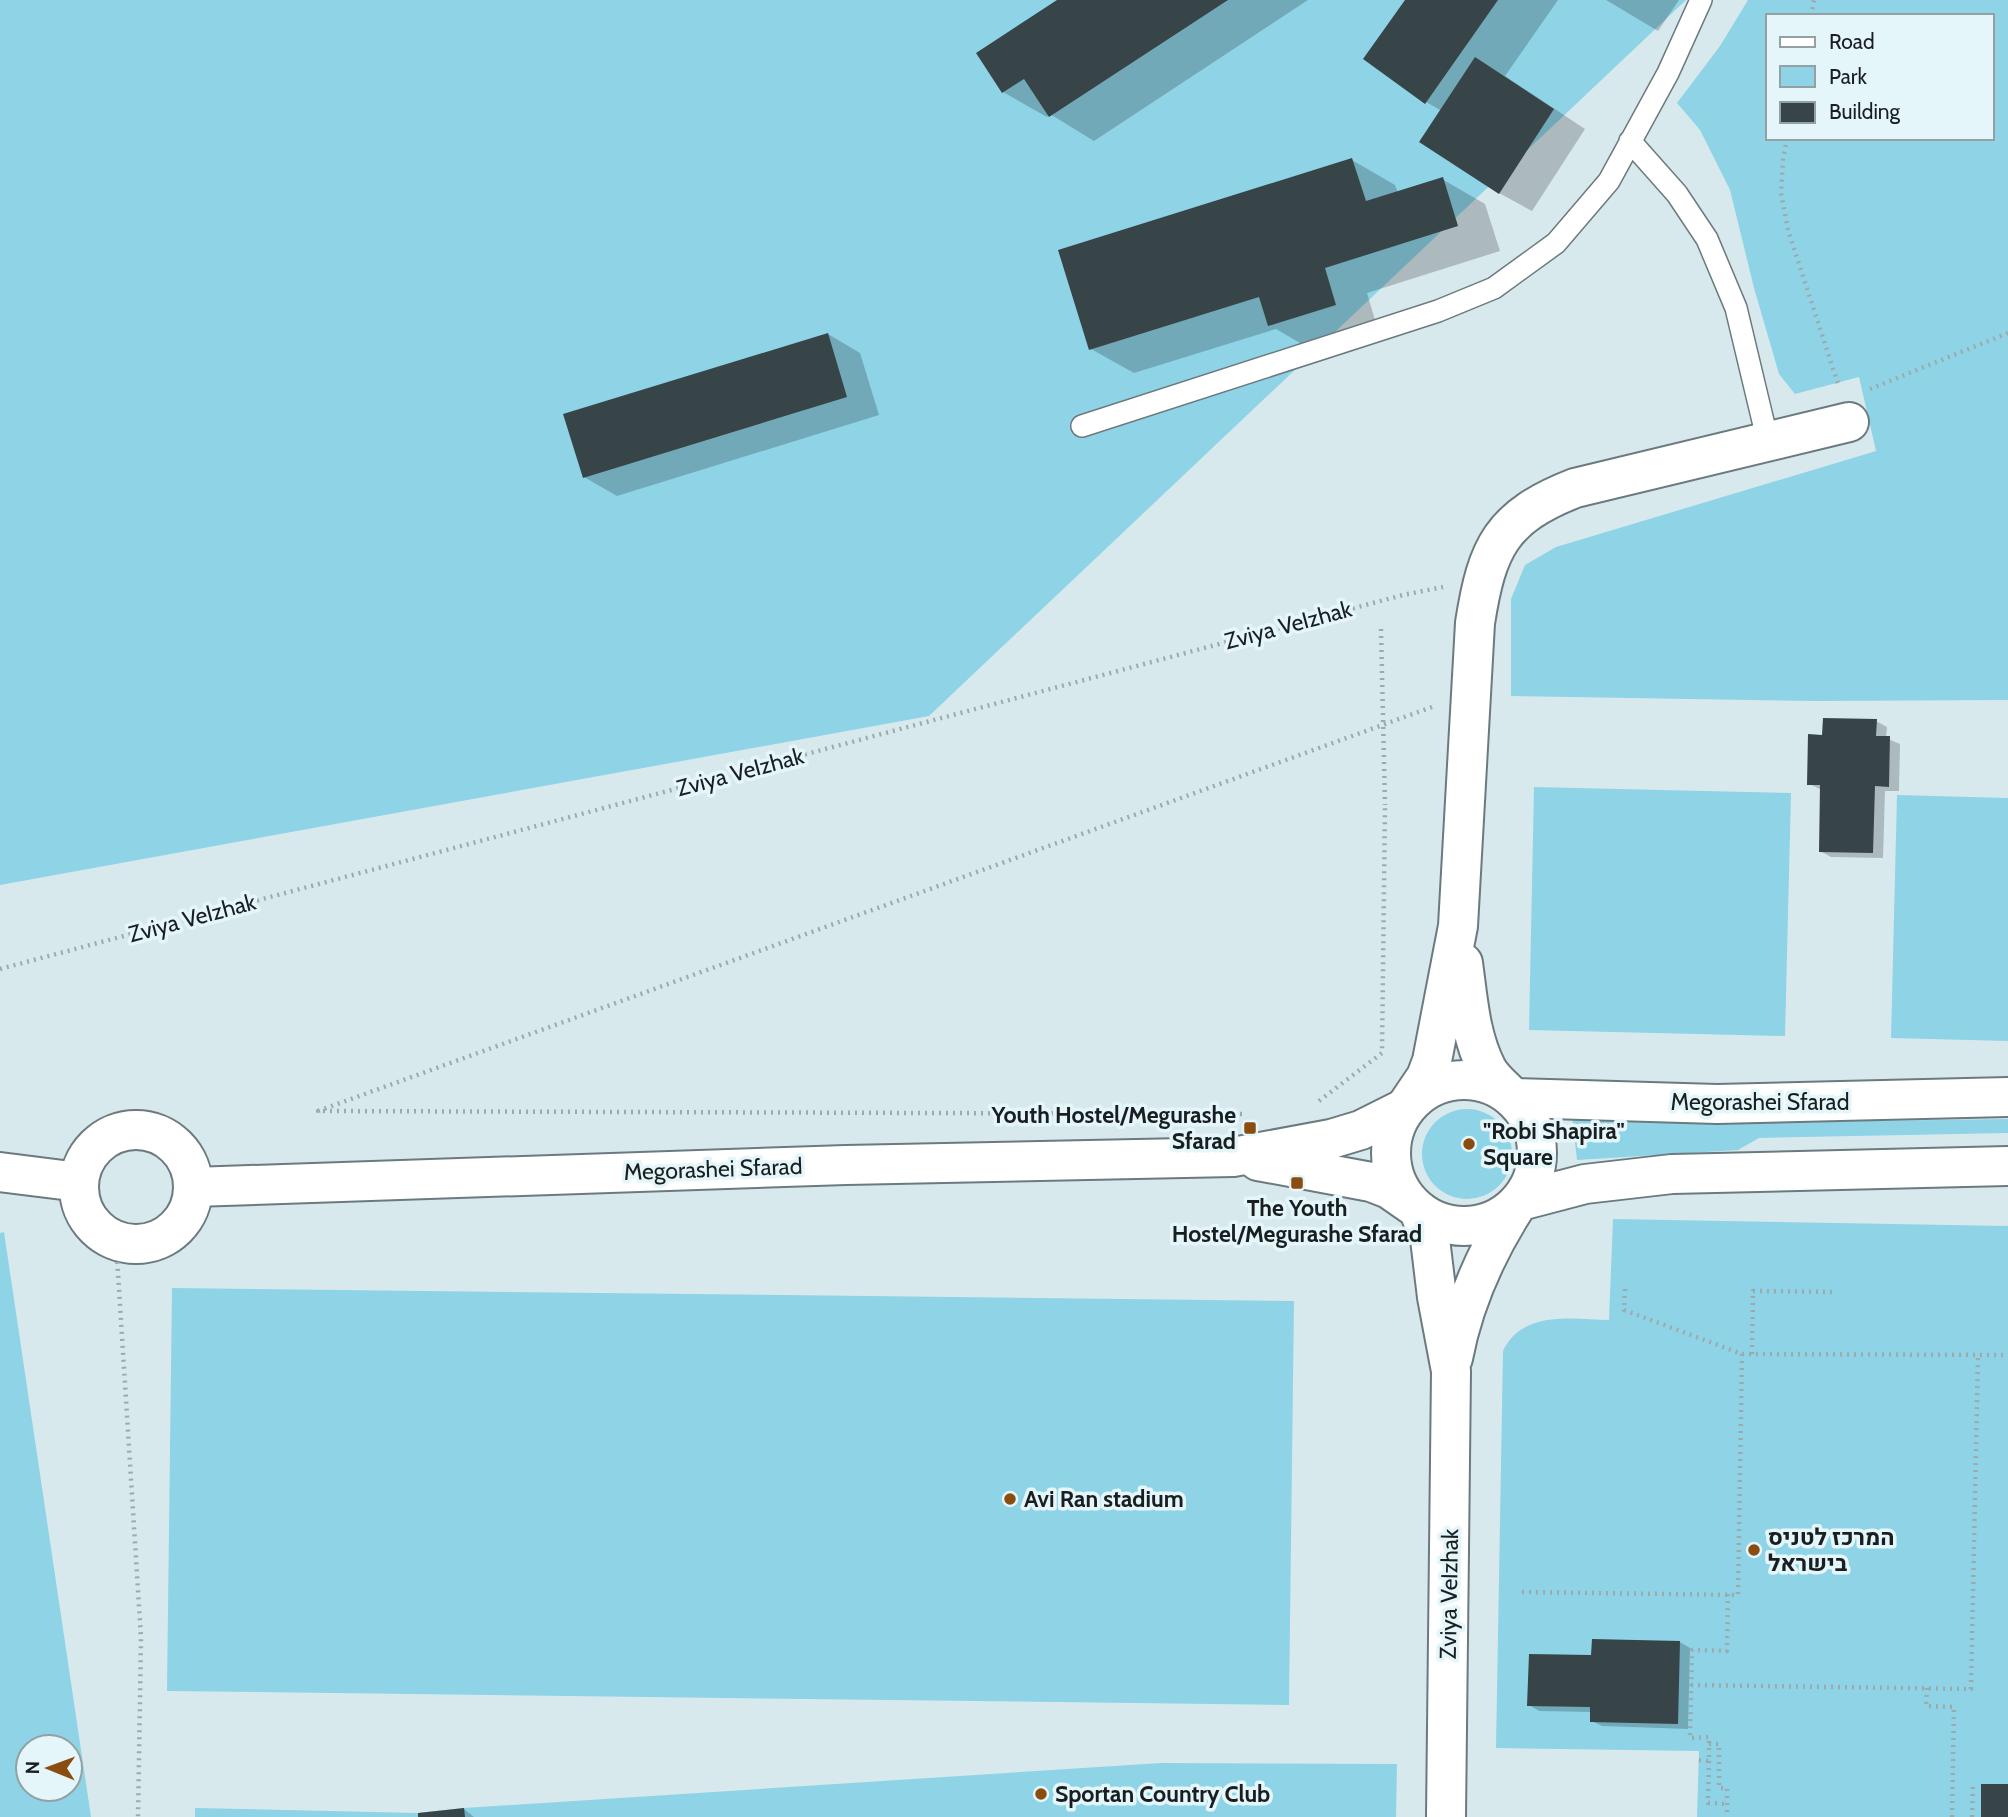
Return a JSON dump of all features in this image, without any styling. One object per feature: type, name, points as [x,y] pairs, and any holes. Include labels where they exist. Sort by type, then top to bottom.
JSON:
[{"type":"street","points":[[1846,411],[1768,442],[1575,488],[1543,500],[1513,523],[1492,552],[1482,580],[1475,623],[1458,926],[1432,1061],[1426,1077],[1394,1130],[1389,1153],[1394,1175],[1404,1195],[1415,1208],[1438,1222],[1455,1227],[1479,1225],[1497,1219],[1519,1204],[1584,1184],[1672,1174],[2008,1166]]},
{"type":"street","points":[[1458,926],[1471,1023],[1488,1071],[1524,1111],[1534,1131],[1538,1154],[1533,1177],[1519,1204]]},
{"type":"street","points":[[1405,1108],[1422,1092],[1444,1082],[1467,1079],[1492,1085],[1513,1098]]},
{"type":"street","name":"Megorashei Sfarad","points":[[1513,1098],[1717,1104],[2008,1097]]},
{"type":"street","name":"Megorashei Sfarad","points":[[194,1187],[846,1165],[1233,1157],[1331,1139],[1373,1125],[1405,1108]]},
{"type":"street","points":[[129,1129],[148,1130],[166,1138],[181,1151],[190,1168],[194,1187],[190,1206],[182,1222],[168,1234],[152,1242],[134,1244],[116,1241],[99,1231],[87,1217],[79,1182],[84,1163],[95,1147],[111,1135],[129,1129]]},
{"type":"street","name":"Megorashei Sfarad","points":[[1233,1157],[1371,1182],[1389,1189],[1415,1208]]},
{"type":"street","points":[[0,1172],[79,1182]]},
{"type":"street","name":"Zviya VeIzhak","points":[[1451,1371],[1469,1297],[1493,1244],[1519,1204]]},
{"type":"street","name":"Zviya VeIzhak","points":[[1415,1208],[1430,1239],[1437,1297],[1451,1371],[1446,1817]]},
{"type":"lane","points":[[1082,426],[1438,312],[1494,288],[1556,243],[1609,181],[1668,73],[1702,0]]},
{"type":"lane","points":[[1630,142],[1677,194],[1707,239],[1736,308],[1768,442]]},
{"type":"path","points":[[1787,140],[1781,193],[1788,230],[1846,411],[2008,333]]},
{"type":"path","name":"Zviya VeIzhak","points":[[0,969],[1403,595],[1482,580]]},
{"type":"path","points":[[1312,1106],[1382,1052],[1385,805],[1381,629]]},
{"type":"path","points":[[1247,1114],[318,1111],[1469,694]]},
{"type":"path","points":[[116,1241],[141,1637],[138,1817]]},
{"type":"path","points":[[1625,1289],[1624,1310],[1742,1354],[2008,1355]]},
{"type":"path","points":[[1752,1354],[1753,1291],[1833,1292]]},
{"type":"path","points":[[1522,1592],[1738,1595],[1742,1354]]},
{"type":"path","points":[[1691,1685],[1970,1689],[1978,1355]]},
{"type":"path","points":[[1727,1804],[1708,1803],[1709,1737],[1690,1738],[1692,1650],[1727,1651],[1728,1594]]},
{"type":"path","points":[[1927,1688],[1926,1706],[1954,1707],[1952,1817]]},
{"type":"path","points":[[1709,1744],[1719,1744],[1718,1788],[1727,1788],[1727,1817]]},
{"type":"path","points":[[1699,1760],[1709,1761]]},
{"type":"path","points":[[1972,1817],[1973,1783]]},
{"type":"green space","points":[[0,0],[1686,0],[929,716],[0,885]]},
{"type":"green space","points":[[1748,0],[2008,0],[2008,700],[1815,701],[1511,696],[1511,599],[1525,565],[1556,547],[1876,451],[1859,377],[1795,394],[1779,374],[1730,190],[1700,130],[1677,103],[1720,46]]},
{"type":"green space","points":[[1534,787],[1791,793],[1785,1036],[1529,1030]]},
{"type":"green space","points":[[1897,795],[2008,798],[2008,1041],[1891,1038]]},
{"type":"green space","points":[[1467,1109],[1484,1113],[1499,1122],[1508,1137],[1512,1154],[1508,1171],[1499,1186],[1484,1195],[1467,1199],[1450,1195],[1435,1186],[1426,1171],[1422,1154],[1426,1137],[1435,1122],[1450,1113]]},
{"type":"green space","points":[[1572,1116],[1726,1123],[2008,1119],[2008,1133],[1759,1138],[1738,1150],[1577,1160]]},
{"type":"green space","name":"המרכז לטניס בישראל","points":[[1613,1219],[2008,1226],[2008,1817],[1697,1817],[1699,1751],[1496,1748],[1503,1351],[1511,1338],[1535,1323],[1564,1319],[1609,1320]]},
{"type":"green space","points":[[4,1232],[79,1733],[14,1733],[14,1803],[84,1803],[84,1770],[91,1817],[0,1817],[0,1233]]},
{"type":"green space","points":[[172,1288],[1294,1301],[1289,1705],[167,1691]]},
{"type":"green space","name":"Sportan Country Club","points":[[1161,1763],[1397,1764],[1396,1817],[195,1817],[195,1808],[418,1813]]},
{"type":"building","points":[[1057,0],[1228,0],[1049,117],[1024,79],[1002,93],[976,53]]},
{"type":"building","points":[[1405,0],[1498,0],[1425,104],[1363,59]]},
{"type":"building","points":[[1475,57],[1554,109],[1499,194],[1419,142]]},
{"type":"building","points":[[1352,158],[1366,201],[1443,177],[1458,226],[1325,268],[1336,305],[1268,326],[1259,297],[1089,350],[1058,250]]},
{"type":"building","points":[[828,333],[847,397],[583,478],[563,414]]},
{"type":"building","points":[[1823,718],[1877,719],[1876,736],[1890,736],[1889,787],[1875,786],[1873,853],[1819,852],[1820,785],[1807,785],[1808,734],[1822,735]]},
{"type":"building","points":[[1592,1639],[1680,1641],[1678,1724],[1590,1722],[1590,1707],[1527,1706],[1529,1654],[1591,1655]]},
{"type":"building","points":[[1981,1784],[2008,1784],[2008,1817],[1981,1817]]},
{"type":"building","points":[[464,1808],[465,1817],[418,1817],[418,1813]]},
{"type":"place","name":"Youth Hostel/Megurashe Sfarad","points":[[1250,1128]]},
{"type":"place","name":"\"Robi Shapira\" Square","points":[[1469,1144]]},
{"type":"place","name":"The Youth Hostel/Megurashe Sfarad","points":[[1297,1183]]},
{"type":"place","name":"Avi Ran stadium","points":[[1010,1499]]},
{"type":"place","name":"המרכז לטניס בישראל","points":[[1754,1550]]},
{"type":"place","name":"Sportan Country Club","points":[[1041,1794]]}]
